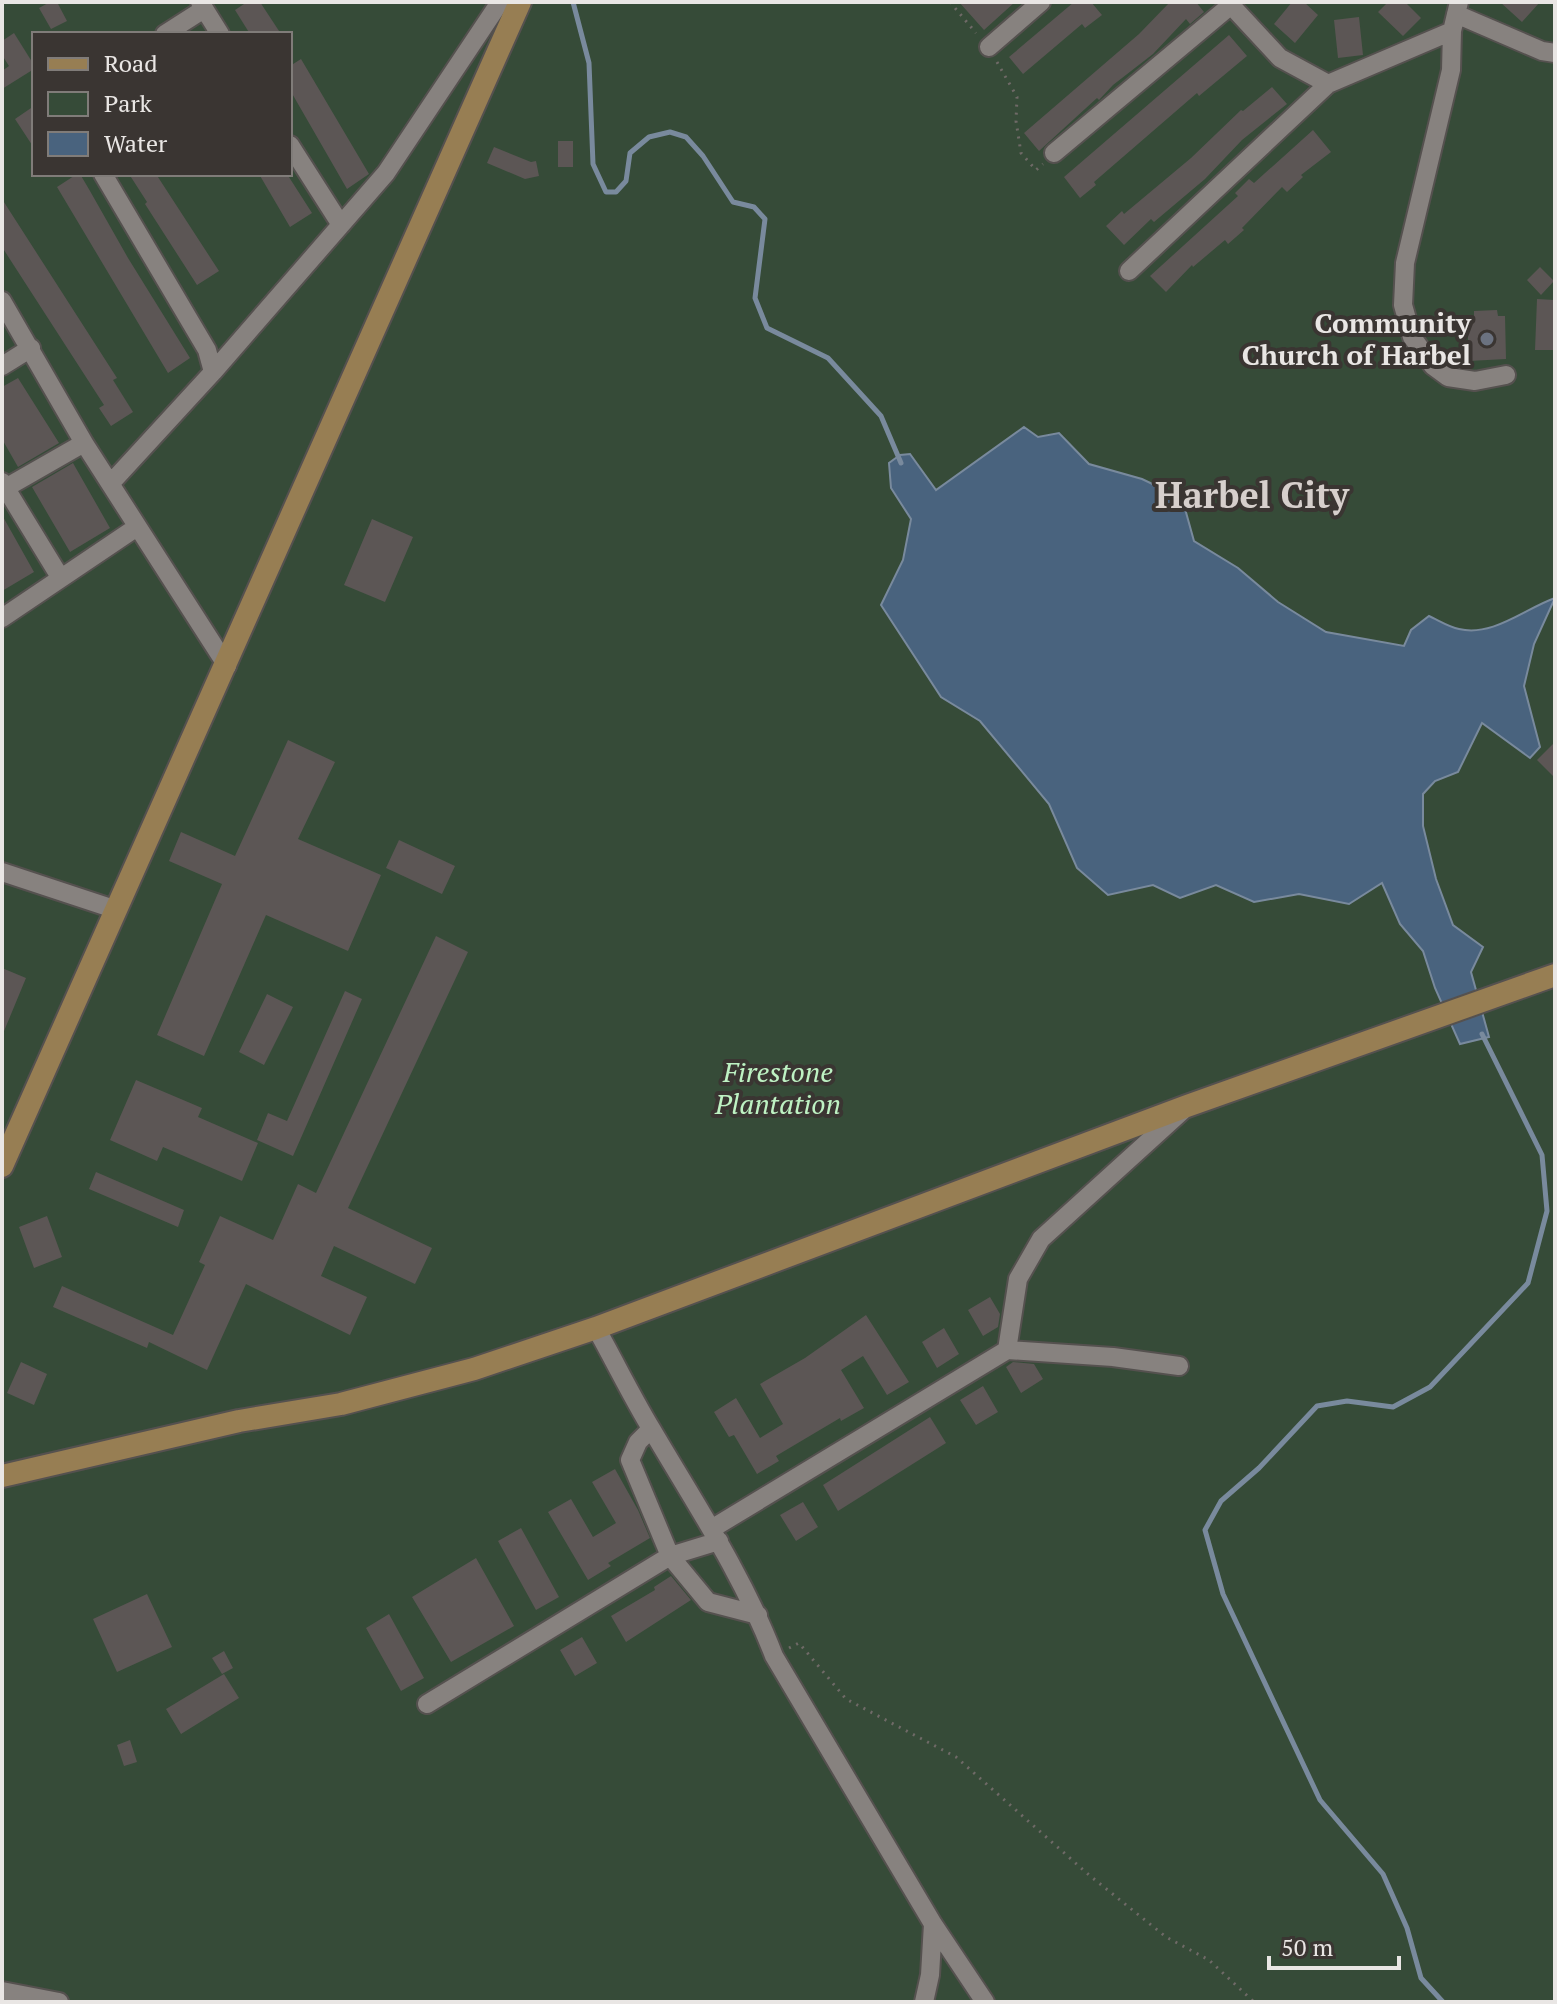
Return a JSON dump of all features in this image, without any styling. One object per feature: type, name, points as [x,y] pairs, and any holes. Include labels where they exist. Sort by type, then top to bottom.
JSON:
[{"type":"main road","points":[[2,1166],[520,2]]},
{"type":"main road","points":[[2,1476],[239,1421],[341,1404],[474,1369],[596,1328],[1187,1106],[1555,975]]},
{"type":"street","points":[[111,483],[213,372],[386,173],[500,2]]},
{"type":"street","points":[[989,47],[1041,2]]},
{"type":"street","points":[[1054,153],[1230,4],[1280,58],[1328,84]]},
{"type":"street","points":[[168,32],[202,6],[219,32]]},
{"type":"street","points":[[1129,271],[1328,84],[1456,16]]},
{"type":"street","points":[[1456,16],[1542,51],[1555,53]]},
{"type":"street","points":[[1456,16],[1451,70],[1405,263],[1403,305],[1412,337],[1433,366],[1448,377],[1475,381],[1506,375]]},
{"type":"street","points":[[292,148],[341,225]]},
{"type":"street","points":[[104,176],[207,350],[213,372]]},
{"type":"street","points":[[2,301],[84,443],[227,666]]},
{"type":"street","points":[[2,366],[31,348]]},
{"type":"street","points":[[60,577],[3,487],[84,443]]},
{"type":"street","points":[[2,618],[137,527]]},
{"type":"street","points":[[2,872],[117,910]]},
{"type":"street","points":[[1007,1350],[1018,1279],[1041,1239],[1187,1106]]},
{"type":"street","points":[[596,1328],[651,1429],[716,1534],[758,1615],[774,1656],[933,1924],[985,2002]]},
{"type":"street","points":[[427,1704],[670,1556],[716,1534],[1007,1350],[1113,1357],[1179,1366]]},
{"type":"street","points":[[651,1429],[638,1442],[630,1460],[670,1556],[708,1602],[758,1615]]},
{"type":"street","points":[[924,2002],[930,1975],[933,1924]]},
{"type":"street","points":[[6,1995],[59,2002]]},
{"type":"path","points":[[950,2],[989,47],[1017,97],[1016,121],[1021,153],[1036,170],[1054,153]]},
{"type":"path","points":[[774,1656],[799,1643],[846,1699],[956,1757],[1089,1875],[1166,1937],[1209,1960],[1254,2002]]},
{"type":"green space","name":"Firestone Plantation","points":[[2,2],[1555,2],[1555,2002],[2,2002]]},
{"type":"water","points":[[1024,427],[1038,437],[1059,433],[1089,464],[1142,479],[1182,498],[1194,541],[1238,568],[1278,602],[1326,632],[1404,646],[1411,630],[1429,616],[1459,629],[1484,629],[1555,598],[1534,644],[1524,686],[1540,747],[1530,758],[1482,723],[1458,772],[1435,781],[1423,794],[1423,826],[1436,879],[1453,925],[1483,947],[1471,972],[1489,1037],[1460,1044],[1435,988],[1423,951],[1400,924],[1382,883],[1349,904],[1299,894],[1254,902],[1216,885],[1180,898],[1153,885],[1108,895],[1077,868],[1049,804],[980,721],[941,697],[881,605],[903,560],[911,519],[891,488],[889,463],[900,455],[910,454],[936,490]]},
{"type":"building","points":[[57,2],[67,21],[51,29],[39,8]]},
{"type":"building","points":[[247,2],[260,2],[280,32],[249,32],[235,10]]},
{"type":"building","points":[[959,2],[1015,2],[984,30]]},
{"type":"building","points":[[1074,2],[1091,2],[1102,15],[1085,28],[1082,24],[1023,74],[1009,57]]},
{"type":"building","points":[[1170,2],[1196,2],[1204,12],[1190,24],[1186,19],[1153,54],[1099,100],[1097,98],[1039,151],[1024,133],[1139,34]]},
{"type":"building","points":[[1292,2],[1304,2],[1318,15],[1295,43],[1274,24]]},
{"type":"building","points":[[1388,2],[1405,2],[1421,18],[1403,36],[1378,12]]},
{"type":"building","points":[[1500,2],[1540,2],[1522,22]]},
{"type":"building","points":[[1359,17],[1363,55],[1338,58],[1334,20]]},
{"type":"building","points":[[14,33],[32,62],[32,70],[2,89],[2,71],[9,66],[2,55],[2,41]]},
{"type":"building","points":[[1229,35],[1247,56],[1199,96],[1197,93],[1094,182],[1096,185],[1080,198],[1064,177]]},
{"type":"building","points":[[301,59],[369,174],[347,189],[292,93],[292,65]]},
{"type":"building","points":[[1272,87],[1287,104],[1242,140],[1205,179],[1154,222],[1151,219],[1124,245],[1106,226],[1191,158],[1241,110]]},
{"type":"building","points":[[32,107],[32,145],[15,119]]},
{"type":"building","points":[[1313,130],[1331,152],[1301,175],[1303,177],[1287,192],[1282,187],[1242,228],[1244,230],[1228,244],[1225,240],[1192,265],[1166,292],[1150,276],[1238,196],[1235,193],[1249,179],[1254,183]]},
{"type":"building","points":[[558,141],[573,141],[573,167],[558,167]]},
{"type":"building","points":[[494,147],[531,162],[536,161],[539,176],[525,179],[487,163]]},
{"type":"building","points":[[74,176],[81,176],[190,358],[168,373],[57,187]]},
{"type":"building","points":[[130,176],[157,176],[219,271],[197,285],[145,204],[147,202]]},
{"type":"building","points":[[260,176],[288,176],[312,213],[290,227]]},
{"type":"building","points":[[2,199],[117,378],[113,380],[133,412],[111,426],[99,408],[104,405],[2,247]]},
{"type":"building","points":[[1540,267],[1554,281],[1541,295],[1527,280]]},
{"type":"building","points":[[1537,299],[1555,300],[1555,350],[1535,350]]},
{"type":"building","name":"Community Church of Harbel","points":[[1497,310],[1498,316],[1505,316],[1506,359],[1469,361],[1467,318],[1474,317],[1474,311]]},
{"type":"building","points":[[18,378],[59,443],[18,467],[2,439],[2,387]]},
{"type":"building","points":[[73,463],[110,528],[70,552],[32,487]]},
{"type":"building","points":[[2,515],[34,572],[2,591]]},
{"type":"building","points":[[372,519],[413,537],[385,602],[344,585]]},
{"type":"building","points":[[288,740],[335,762],[298,839],[381,875],[348,951],[266,915],[204,1056],[157,1035],[222,884],[169,861],[181,832],[235,856]]},
{"type":"building","points":[[1555,742],[1555,778],[1537,760]]},
{"type":"building","points":[[399,840],[455,866],[442,894],[386,868]]},
{"type":"building","points":[[436,936],[468,952],[348,1208],[432,1248],[415,1284],[334,1246],[321,1276],[367,1297],[350,1335],[246,1284],[207,1370],[149,1342],[147,1348],[53,1307],[62,1286],[173,1335],[205,1265],[199,1262],[220,1216],[273,1240],[298,1184],[316,1193]]},
{"type":"building","points":[[2,968],[26,978],[2,1036]]},
{"type":"building","points":[[345,991],[362,999],[293,1156],[257,1140],[268,1113],[287,1121]]},
{"type":"building","points":[[267,994],[293,1007],[264,1065],[239,1052]]},
{"type":"building","points":[[136,1080],[202,1108],[198,1117],[258,1143],[242,1181],[163,1147],[157,1161],[110,1140]]},
{"type":"building","points":[[96,1172],[184,1210],[178,1227],[89,1189]]},
{"type":"building","points":[[47,1216],[62,1257],[34,1268],[19,1227]]},
{"type":"building","points":[[990,1297],[1000,1314],[998,1327],[983,1336],[968,1310]]},
{"type":"building","points":[[866,1315],[909,1382],[887,1395],[863,1356],[841,1370],[864,1408],[841,1421],[840,1418],[776,1456],[779,1461],[757,1474],[734,1435],[729,1437],[714,1412],[736,1398],[760,1438],[783,1424],[760,1384],[805,1358]]},
{"type":"building","points":[[944,1328],[959,1354],[937,1368],[922,1342]]},
{"type":"building","points":[[21,1362],[47,1374],[34,1405],[7,1393]]},
{"type":"building","points":[[1013,1362],[1034,1364],[1043,1379],[1021,1393],[1006,1367]]},
{"type":"building","points":[[983,1386],[998,1412],[976,1425],[960,1400]]},
{"type":"building","points":[[930,1417],[946,1443],[838,1511],[823,1485]]},
{"type":"building","points":[[615,1469],[650,1538],[608,1563],[611,1566],[588,1580],[548,1512],[571,1499],[593,1537],[616,1523],[592,1482]]},
{"type":"building","points":[[803,1502],[818,1527],[796,1541],[780,1515]]},
{"type":"building","points":[[521,1528],[559,1597],[536,1610],[498,1541]]},
{"type":"building","points":[[476,1558],[514,1626],[451,1662],[412,1597]]},
{"type":"building","points":[[671,1576],[691,1600],[626,1642],[611,1616],[655,1590],[654,1587]]},
{"type":"building","points":[[147,1594],[172,1647],[117,1672],[93,1619]]},
{"type":"building","points":[[389,1614],[424,1678],[401,1691],[366,1628]]},
{"type":"building","points":[[582,1637],[597,1663],[575,1676],[560,1650]]},
{"type":"building","points":[[224,1651],[233,1668],[222,1674],[212,1658]]},
{"type":"building","points":[[224,1674],[239,1698],[181,1734],[166,1709]]},
{"type":"building","points":[[130,1740],[137,1762],[124,1766],[117,1745]]},
{"type":"waterway","points":[[573,2],[589,63],[593,164],[606,192],[616,192],[626,181],[630,153],[649,137],[670,132],[686,137],[703,156],[733,202],[754,207],[765,219],[755,298],[767,328],[828,358],[881,416],[901,463]]},
{"type":"waterway","points":[[1443,2002],[1421,1978],[1407,1928],[1383,1874],[1320,1800],[1223,1594],[1205,1530],[1221,1501],[1259,1468],[1317,1406],[1347,1401],[1393,1407],[1430,1387],[1528,1283],[1547,1211],[1542,1155],[1482,1034]]},
{"type":"place","name":"Community Church of Harbel","points":[[1487,339]]},
{"type":"district","name":"Harbel City","points":[[1252,495]]}]
